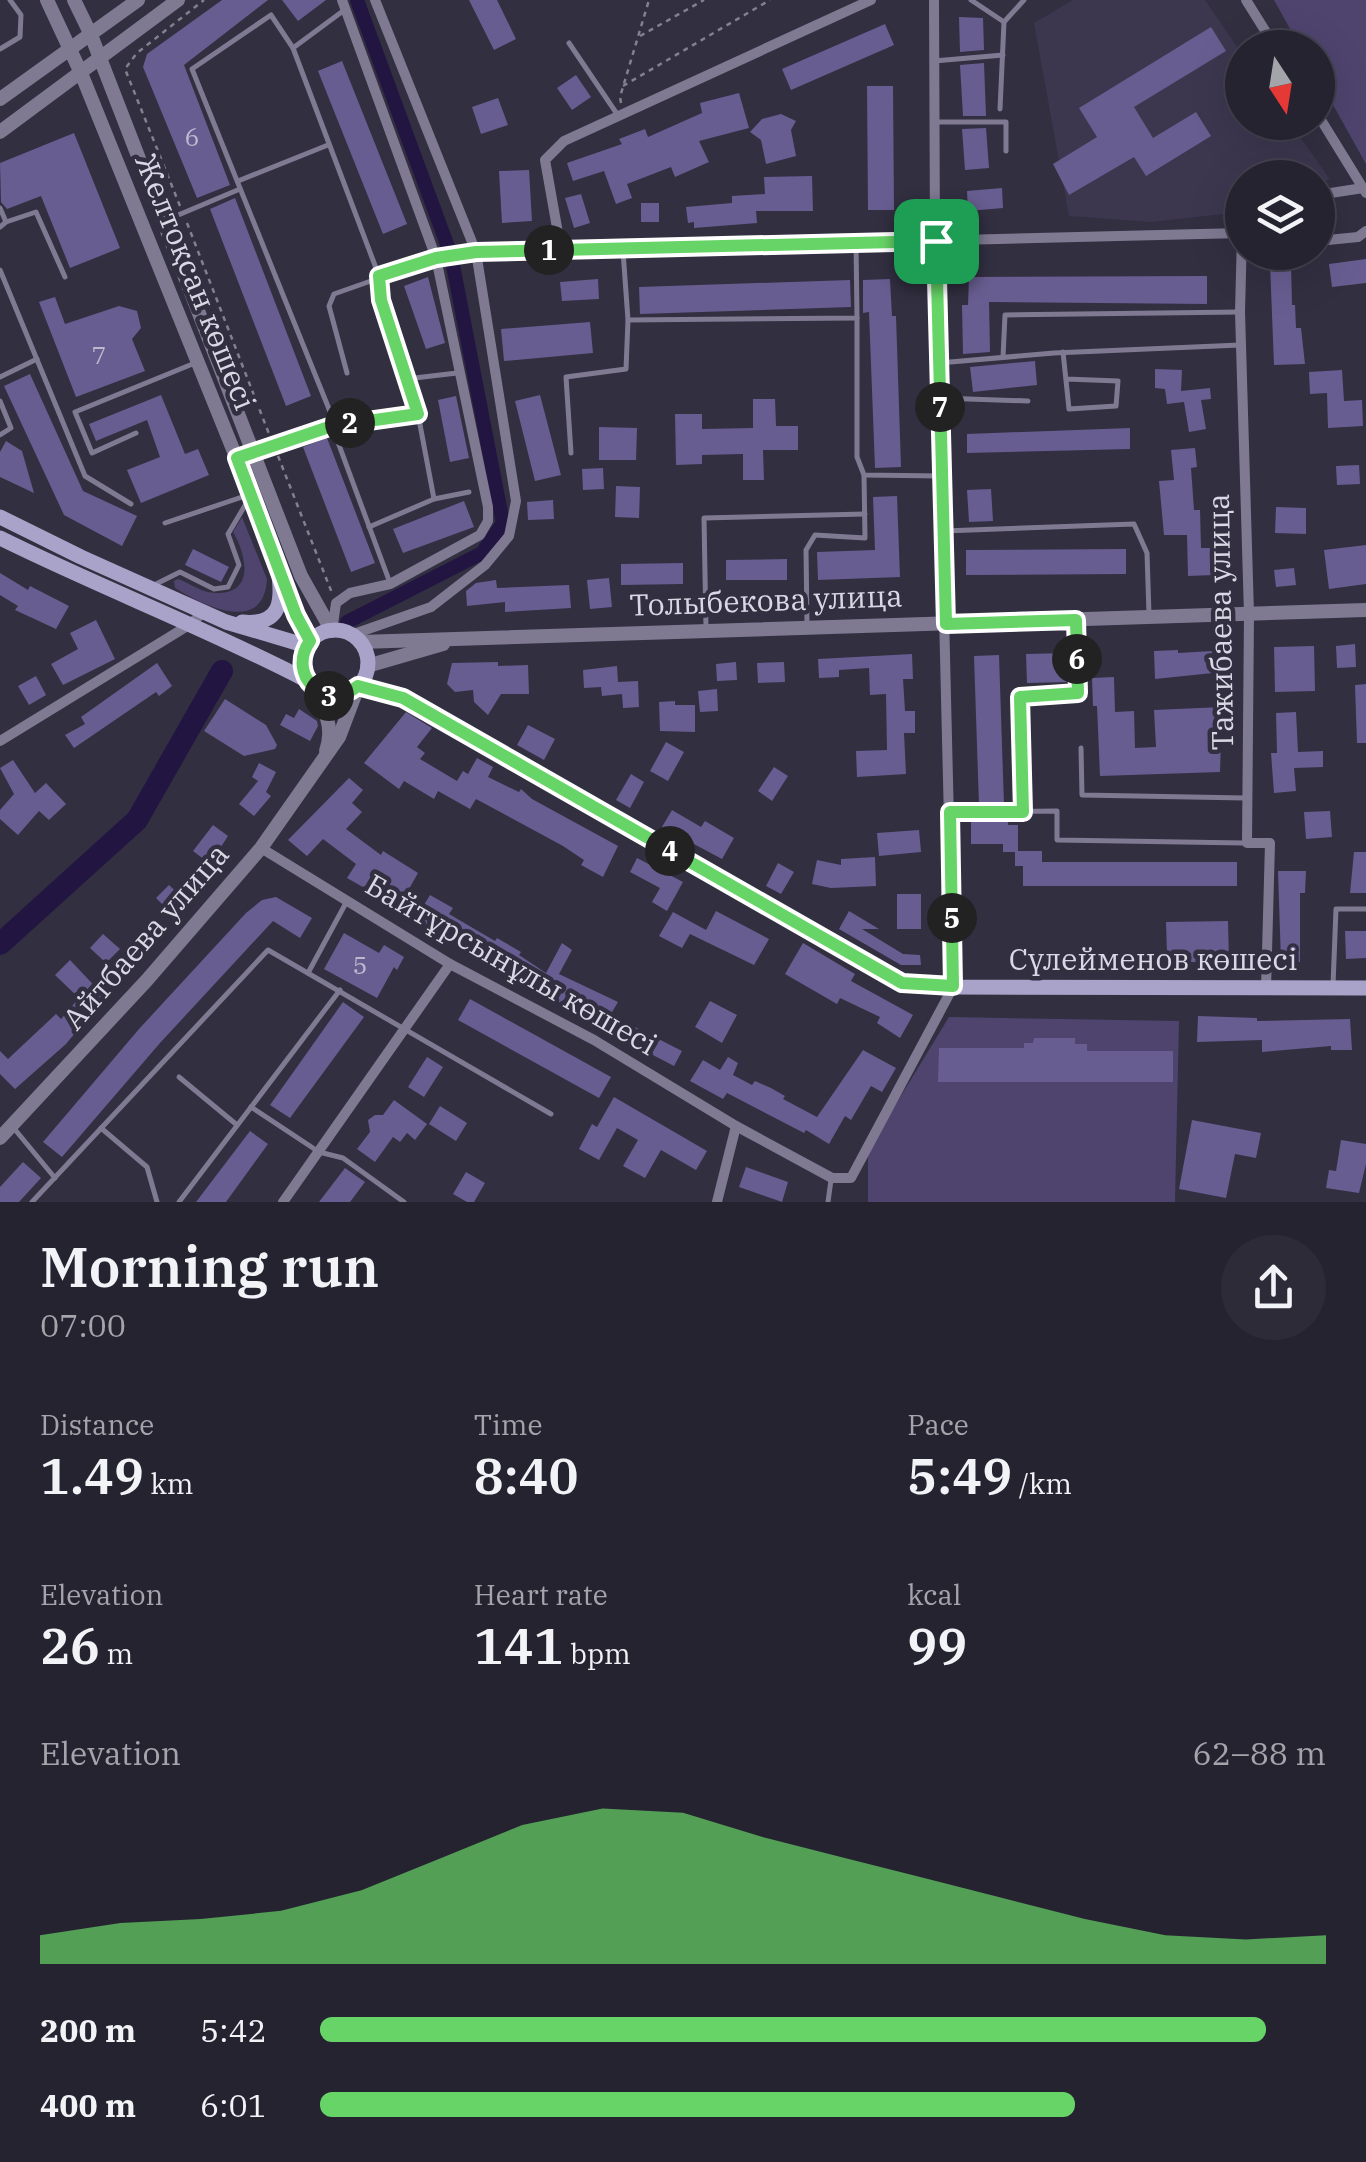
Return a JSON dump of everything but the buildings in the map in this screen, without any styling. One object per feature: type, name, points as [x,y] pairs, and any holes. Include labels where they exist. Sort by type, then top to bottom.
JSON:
[{"type":"main road","points":[[0,517],[226,622],[309,644]]},
{"type":"main road","points":[[0,538],[189,625],[330,696],[340,696],[358,686],[368,666],[355,638],[332,631],[309,644],[302,662],[309,683]]},
{"type":"main road","points":[[226,622],[262,622],[275,613],[281,598],[278,569]]},
{"type":"main road","name":"Сүлейменов көшесі","points":[[358,686],[403,698],[902,983],[1366,988]]},
{"type":"street","name":"Желтоқсан көшесі","points":[[48,0],[81,73],[309,644]]},
{"type":"street","name":"Желтоқсан көшесі","points":[[74,0],[301,576],[332,631]]},
{"type":"street","points":[[0,99],[138,0]]},
{"type":"street","points":[[0,132],[178,0]]},
{"type":"street","points":[[355,638],[431,606],[485,565],[509,536],[516,501],[476,252],[374,0]]},
{"type":"street","points":[[561,250],[545,160],[564,142],[871,0]]},
{"type":"street","points":[[832,1178],[851,1178],[953,986],[934,0]]},
{"type":"street","points":[[1246,0],[1265,30]]},
{"type":"street","points":[[332,631],[336,603],[350,593],[390,584],[480,535],[485,529],[488,507],[436,258],[343,4]]},
{"type":"street","points":[[1333,140],[1364,190],[1335,193]]},
{"type":"street","points":[[1335,239],[1358,237],[1366,232]]},
{"type":"street","name":"Тажибаева улица","points":[[436,258],[476,252],[1225,234]]},
{"type":"street","name":"Тажибаева улица","points":[[1241,270],[1249,614],[1247,843]]},
{"type":"street","name":"Толыбекова улица","points":[[468,637],[1366,610]]},
{"type":"street","points":[[0,741],[204,612]]},
{"type":"street","points":[[355,638],[468,637]]},
{"type":"street","points":[[368,666],[468,637]]},
{"type":"street","points":[[309,683],[330,722],[331,739],[321,763]]},
{"type":"street","name":"Айтбаева улица","points":[[0,1138],[134,994],[261,848],[339,737],[358,686]]},
{"type":"street","points":[[1247,843],[1270,843],[1266,988]]},
{"type":"street","name":"Байтұрсынұлы көшесі","points":[[261,848],[450,964],[594,1040],[736,1126],[832,1178]]},
{"type":"street","points":[[283,1202],[450,964]]},
{"type":"street","points":[[718,1202],[736,1126]]},
{"type":"lane","points":[[0,50],[20,38],[21,15],[10,0]]},
{"type":"lane","points":[[971,0],[1004,22]]},
{"type":"lane","points":[[1000,110],[1004,22],[1024,0]]},
{"type":"lane","points":[[293,48],[343,4]]},
{"type":"lane","points":[[390,584],[331,414],[192,69],[271,15],[293,48],[379,276],[381,300],[418,414],[434,499]]},
{"type":"lane","points":[[569,43],[621,115]]},
{"type":"lane","points":[[934,61],[1003,55]]},
{"type":"lane","points":[[935,122],[1006,122],[1006,151]]},
{"type":"lane","points":[[237,181],[328,145]]},
{"type":"lane","points":[[162,221],[240,189]]},
{"type":"lane","points":[[0,208],[3,225],[36,212],[64,276]]},
{"type":"lane","points":[[807,628],[806,550],[815,535],[865,538],[864,475],[857,457],[856,243]]},
{"type":"lane","points":[[571,454],[566,377],[626,369],[628,320],[623,248]]},
{"type":"lane","points":[[347,372],[328,306],[334,294],[436,258]]},
{"type":"lane","points":[[0,270],[85,476],[131,504]]},
{"type":"lane","points":[[1003,357],[1005,315],[1240,312]]},
{"type":"lane","points":[[628,320],[857,318]]},
{"type":"lane","points":[[939,363],[1064,352],[1240,345]]},
{"type":"lane","points":[[1064,352],[1066,380],[1069,410],[1116,406],[1118,380],[1066,380]]},
{"type":"lane","points":[[0,377],[37,358]]},
{"type":"lane","points":[[136,434],[92,454],[75,412],[198,362]]},
{"type":"lane","points":[[406,379],[460,373]]},
{"type":"lane","points":[[940,398],[1028,401]]},
{"type":"lane","points":[[0,401],[10,428],[0,435]]},
{"type":"lane","points":[[237,458],[332,426],[418,414]]},
{"type":"lane","points":[[864,475],[942,476]]},
{"type":"lane","points":[[369,528],[434,499],[469,492]]},
{"type":"lane","points":[[165,523],[251,494]]},
{"type":"lane","points":[[148,588],[180,572],[214,589],[228,587],[239,565],[228,534],[251,494]]},
{"type":"lane","points":[[706,630],[704,518],[864,514]]},
{"type":"lane","points":[[944,531],[1134,524],[1146,553],[1149,617]]},
{"type":"lane","points":[[1023,812],[1020,697],[1078,693],[1076,620]]},
{"type":"lane","points":[[1082,748],[1082,794],[1248,798]]},
{"type":"lane","points":[[950,812],[1057,811],[1057,840],[1247,843]]},
{"type":"lane","points":[[308,972],[348,901]]},
{"type":"lane","points":[[1333,988],[1336,909],[1366,909]]},
{"type":"lane","points":[[32,1202],[268,950],[551,1114]]},
{"type":"lane","points":[[179,1202],[340,990]]},
{"type":"lane","points":[[179,1078],[237,1125]]},
{"type":"lane","points":[[250,1107],[319,1152],[343,1158],[404,1202]]},
{"type":"lane","points":[[12,1125],[54,1178]]},
{"type":"lane","points":[[101,1128],[148,1167],[157,1202]]},
{"type":"lane","points":[[828,1202],[832,1178]]},
{"type":"path","points":[[204,0],[136,53],[125,69],[336,603]]},
{"type":"path","points":[[621,115],[620,97],[649,0]]},
{"type":"path","points":[[638,37],[704,0]]},
{"type":"path","points":[[623,86],[770,0]]},
{"type":"shaded area","points":[[1073,0],[1205,0],[1226,30],[1225,140],[1302,140],[1316,160],[1225,160],[1225,214],[1152,222],[1069,216],[1034,23]]},
{"type":"shaded area","points":[[1274,0],[1366,0],[1366,164],[1335,108],[1335,30],[1291,30]]},
{"type":"shaded area","points":[[242,517],[267,579],[263,596],[255,607],[244,611],[215,608],[175,588],[174,581],[178,579],[211,593],[229,592],[237,587],[242,580],[244,561],[233,532]]},
{"type":"shaded area","points":[[949,1017],[1179,1021],[1175,1202],[868,1202],[868,1150]]},
{"type":"waterway","points":[[347,622],[482,553],[503,523],[451,255],[357,0]]},
{"type":"waterway","points":[[0,944],[137,820],[222,671]]},
{"type":"route","points":[[936,241],[946,624],[1076,620],[1078,693],[1020,697],[1023,812],[950,812],[953,986],[902,983],[403,698],[358,686],[350,693],[330,696],[311,687],[306,680],[302,662],[310,641],[296,615],[237,458],[332,426],[418,414],[381,300],[379,276],[436,258],[476,252],[936,241]]}]
